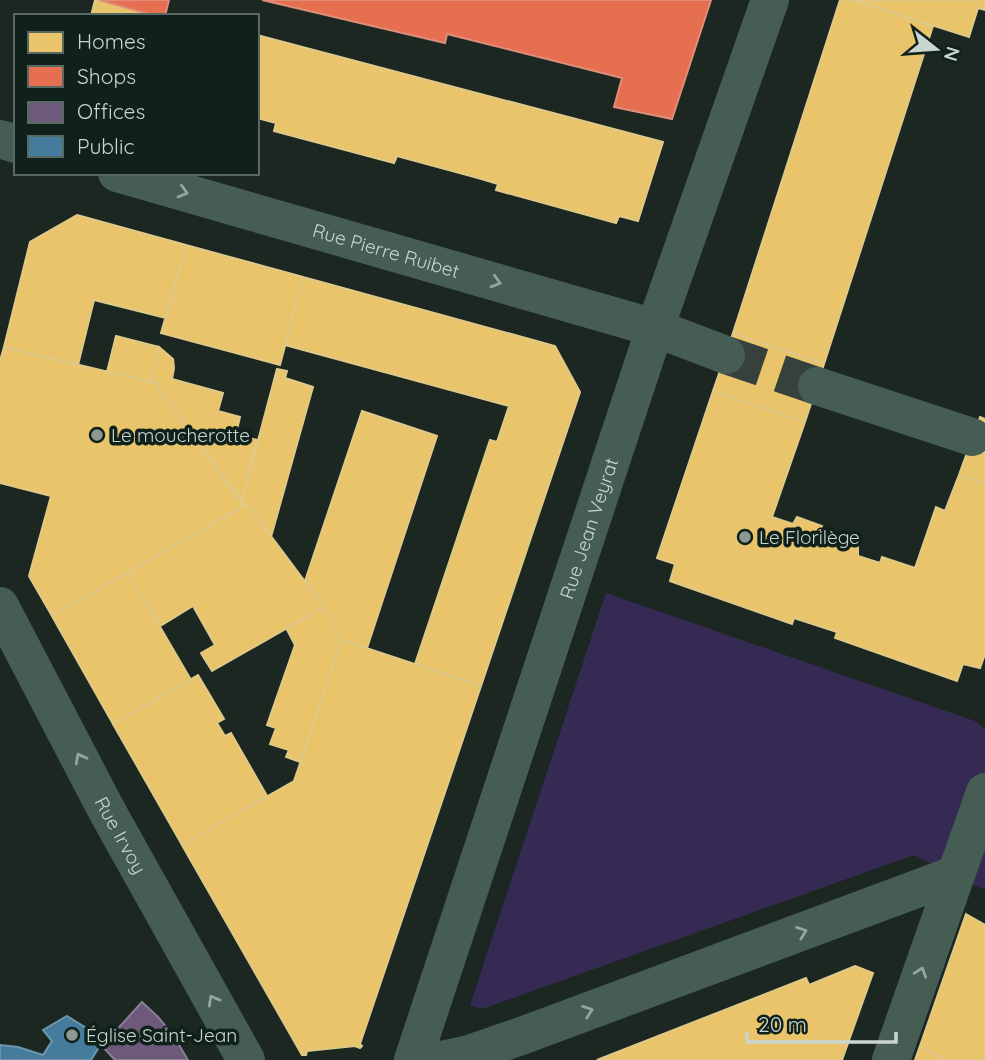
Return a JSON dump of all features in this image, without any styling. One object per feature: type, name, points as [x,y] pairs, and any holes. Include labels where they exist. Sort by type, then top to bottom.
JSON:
[{"type":"street","name":"Rue Jean Veyrat","points":[[413,1060],[654,328],[770,0]]},
{"type":"street","name":"Rue Pierre Ruibet","points":[[124,175],[654,328],[726,355]]},
{"type":"street","points":[[817,386],[972,437]]},
{"type":"street","name":"Rue Irvoy","points":[[0,606],[107,811],[246,1060]]},
{"type":"street","points":[[891,1060],[985,792]]},
{"type":"street","points":[[441,1060],[469,1054],[524,1035],[954,875]]},
{"type":"shaded area","points":[[606,593],[975,721],[985,729],[985,890],[914,855],[482,1009],[470,1005]]},
{"type":"building: Homes","points":[[95,0],[99,0],[148,14],[92,14]]},
{"type":"building: Homes","points":[[840,0],[853,0],[933,26],[824,364],[733,333]]},
{"type":"building: Homes","points":[[853,0],[985,0],[985,10],[978,8],[969,37]]},
{"type":"building: Homes","points":[[259,36],[663,142],[638,221],[619,216],[616,223],[496,190],[498,184],[397,156],[394,163],[274,131],[276,123],[259,119]]},
{"type":"building: Homes","points":[[77,215],[186,245],[166,318],[94,300],[78,365],[4,347],[30,242]]},
{"type":"building: Homes","points":[[186,245],[303,277],[280,365],[161,333]]},
{"type":"building: Homes","points":[[303,277],[555,346],[580,392],[481,686],[415,664],[490,440],[497,442],[509,406],[285,345]]},
{"type":"building: Homes","points":[[733,333],[824,364],[805,422],[713,391]]},
{"type":"building: Homes","points":[[116,336],[159,347],[150,382],[107,372]]},
{"type":"building: Homes","name":"Le moucherotte","points":[[4,347],[159,384],[158,387],[244,506],[52,616],[29,576],[51,496],[0,483],[0,361]]},
{"type":"building: Homes","points":[[159,347],[173,359],[172,379],[223,393],[218,411],[240,417],[236,434],[257,440],[242,501],[158,387],[159,384],[150,382]]},
{"type":"building: Homes","points":[[277,369],[287,371],[285,378],[313,387],[271,537],[242,501]]},
{"type":"building: Homes","name":"Le Florilège","points":[[713,391],[805,422],[772,517],[793,524],[797,517],[822,526],[819,534],[858,547],[858,556],[880,563],[882,557],[915,568],[936,507],[945,511],[959,475],[985,484],[985,654],[980,668],[963,664],[957,681],[835,638],[837,632],[794,618],[792,624],[670,581],[675,564],[657,558]]},
{"type":"building: Homes","points":[[362,411],[437,436],[367,648],[342,640],[324,607],[305,581]]},
{"type":"building: Homes","points":[[980,417],[985,419],[985,484],[959,475]]},
{"type":"building: Homes","points":[[247,504],[324,607],[212,671],[201,653],[215,645],[193,606],[160,626],[128,572]]},
{"type":"building: Homes","points":[[128,572],[191,680],[113,724],[52,616]]},
{"type":"building: Homes","points":[[324,607],[342,640],[300,762],[286,757],[289,750],[270,744],[276,728],[267,725],[295,645],[286,628]]},
{"type":"building: Homes","points":[[342,640],[481,686],[360,1044],[362,1046],[307,1051],[306,1055],[302,1055],[182,845],[294,781]]},
{"type":"building: Homes","points":[[198,675],[224,719],[217,723],[225,736],[231,733],[267,796],[182,845],[113,724]]},
{"type":"building: Homes","points":[[966,914],[985,925],[985,1060],[947,1060],[920,1046]]},
{"type":"building: Homes","points":[[855,966],[873,973],[842,1060],[597,1060],[806,978],[809,985]]},
{"type":"building: Homes","points":[[920,1046],[947,1060],[915,1060]]},
{"type":"building: Shops","points":[[99,0],[169,0],[166,14],[148,14]]},
{"type":"building: Shops","points":[[262,0],[711,0],[672,119],[614,107],[622,78],[447,34],[445,43]]},
{"type":"building: Offices","points":[[142,1002],[173,1035],[188,1060],[115,1060],[102,1046]]},
{"type":"building: Public","name":"Église Saint-Jean","points":[[67,1016],[104,1039],[91,1060],[0,1060],[0,1045],[18,1047],[43,1055],[52,1041],[43,1030]]},
{"type":"tunnel","points":[[726,355],[817,386]]},
{"type":"place","name":"Le moucherotte","points":[[97,435]]},
{"type":"place","name":"Le Florilège","points":[[745,537]]},
{"type":"place","name":"Église Saint-Jean","points":[[72,1035]]}]
